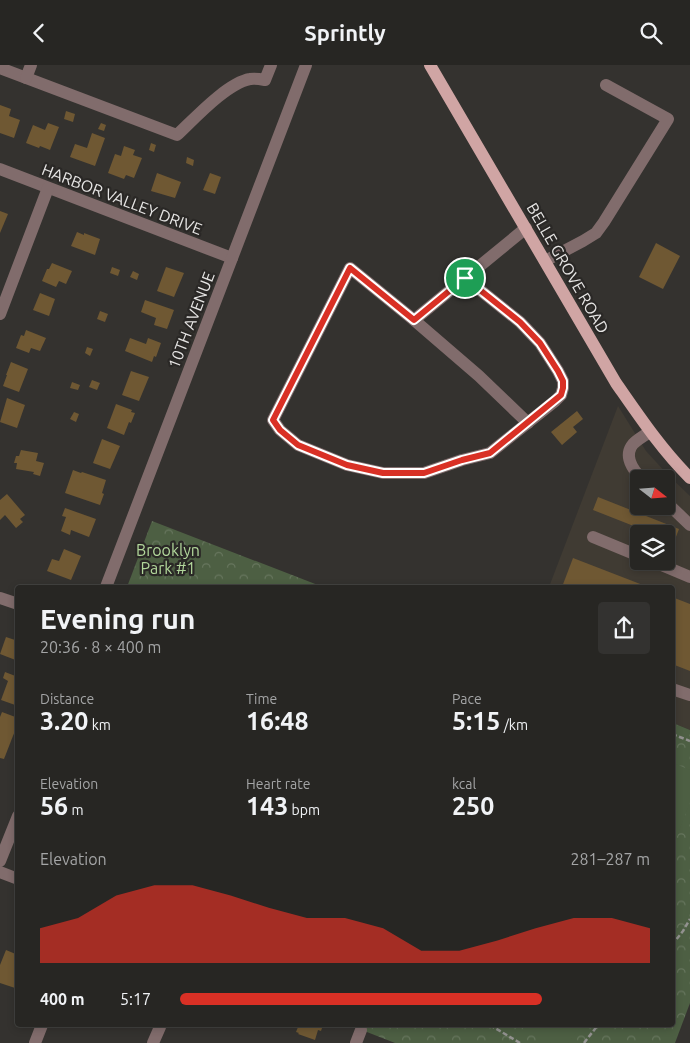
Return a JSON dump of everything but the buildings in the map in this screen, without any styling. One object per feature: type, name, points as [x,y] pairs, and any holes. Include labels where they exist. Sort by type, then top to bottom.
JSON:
[{"type":"main road","name":"BELLE GROVE ROAD","points":[[430,65],[616,383],[650,432],[690,478]]},
{"type":"street","points":[[26,78],[31,65]]},
{"type":"street","points":[[0,68],[177,135],[236,83],[251,79],[265,80],[271,65]]},
{"type":"street","name":"10TH AVENUE","points":[[107,585],[306,65]]},
{"type":"street","points":[[545,261],[596,233],[668,119],[606,85]]},
{"type":"street","name":"HARBOR VALLEY DRIVE","points":[[0,169],[232,258]]},
{"type":"street","points":[[0,313],[48,188]]},
{"type":"street","points":[[414,320],[526,228]]},
{"type":"street","points":[[465,278],[520,322],[540,343],[563,381],[561,395],[528,423],[490,453],[424,473],[383,473],[347,465],[298,445],[280,430],[273,420],[350,268],[479,376],[528,423]]},
{"type":"street","points":[[634,470],[630,463],[629,453],[633,444],[650,432]]},
{"type":"street","points":[[675,511],[690,525]]},
{"type":"street","points":[[593,537],[630,552]]},
{"type":"street","points":[[673,570],[690,577]]},
{"type":"street","points":[[0,597],[15,603]]},
{"type":"street","points":[[675,690],[690,695]]},
{"type":"street","points":[[0,861],[15,824]]},
{"type":"street","points":[[0,872],[15,878]]},
{"type":"street","points":[[36,1043],[41,1027]]},
{"type":"street","points":[[153,1043],[160,1027]]},
{"type":"street","points":[[356,1043],[362,1030]]},
{"type":"path","points":[[675,735],[690,741]]},
{"type":"path","points":[[675,941],[690,919]]},
{"type":"path","points":[[493,1027],[520,1043]]},
{"type":"path","points":[[584,1043],[596,1027]]},
{"type":"shaded area","points":[[618,406],[646,451],[663,470],[630,470],[630,515],[675,515],[675,482],[690,496],[690,730],[675,724],[675,585],[550,585]]},
{"type":"green space","name":"Brooklyn Park #1","points":[[152,521],[318,585],[128,585]]},
{"type":"green space","points":[[675,724],[690,730],[690,1003],[675,1043],[395,1043],[354,1027],[675,1027]]},
{"type":"green space","points":[[675,764],[690,770],[690,802],[675,842]]},
{"type":"green space","points":[[536,1027],[580,1027],[568,1043],[551,1043]]},
{"type":"route","points":[[350,268],[414,320],[465,278],[520,322],[540,343],[563,381],[561,395],[554,401],[490,453],[424,473],[383,473],[347,465],[298,445],[280,430],[273,420],[350,268]]}]
